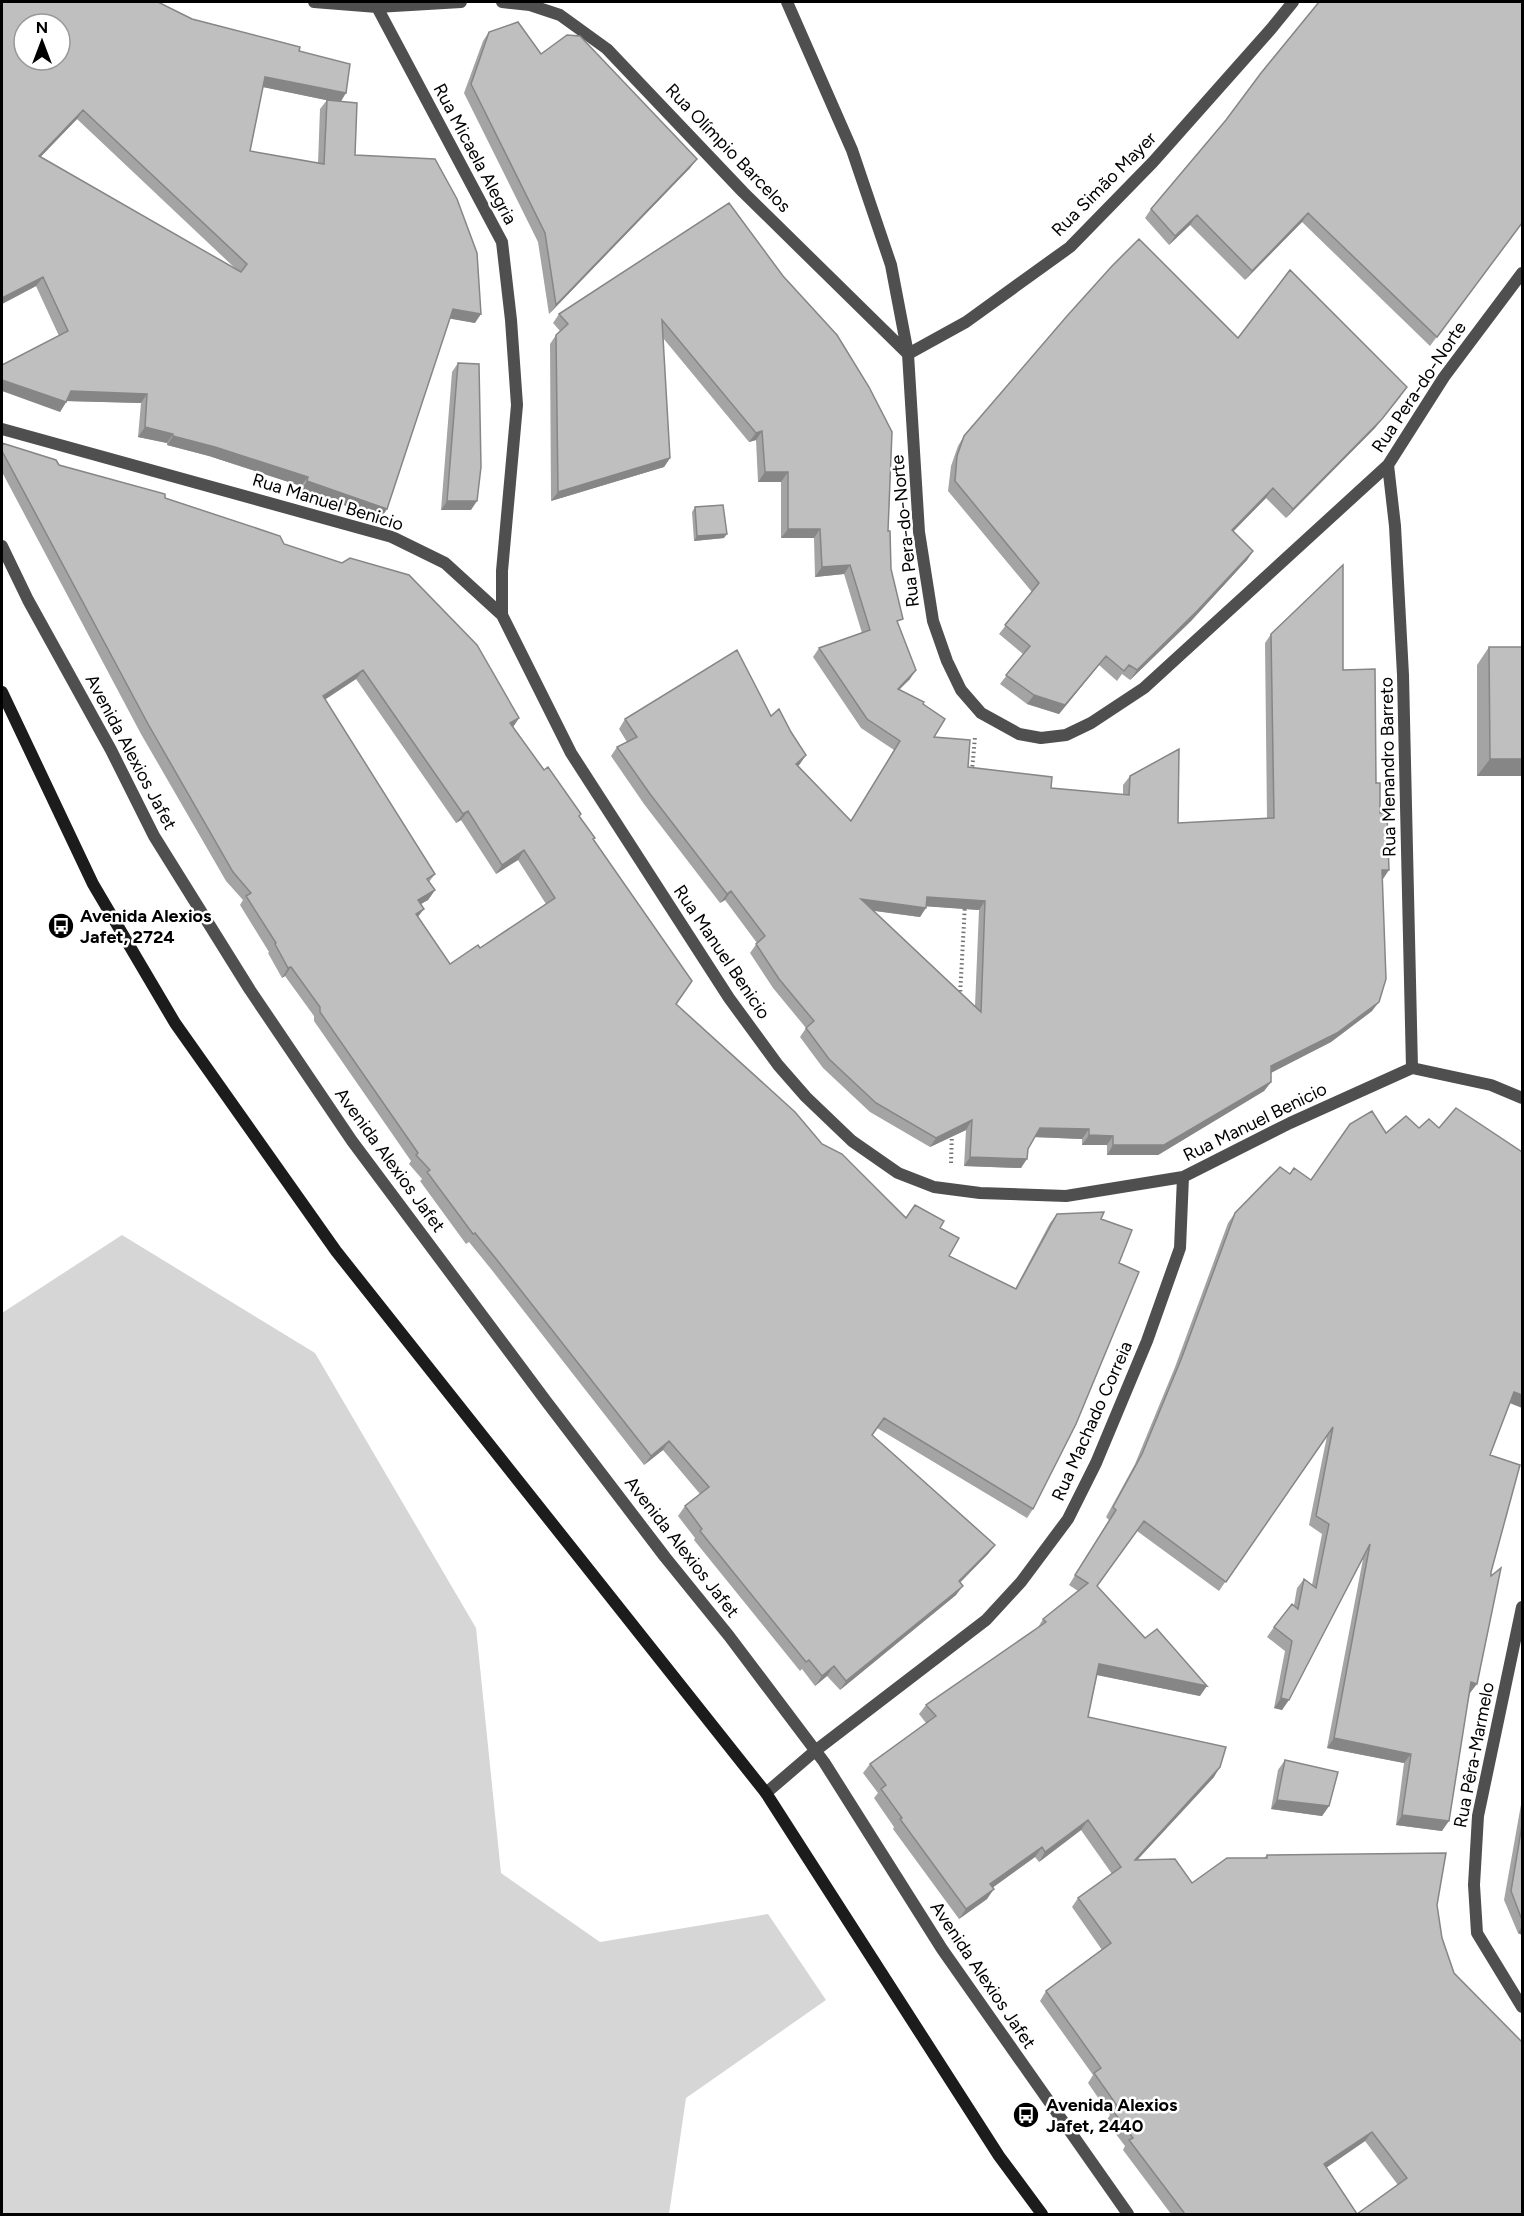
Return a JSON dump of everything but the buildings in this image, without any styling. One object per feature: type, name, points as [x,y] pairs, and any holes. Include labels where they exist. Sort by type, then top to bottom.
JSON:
[{"type":"main road","points":[[2,692],[93,884],[175,1023],[336,1251],[766,1793],[999,2156],[1042,2214]]},
{"type":"street","points":[[314,2],[377,7],[461,2]]},
{"type":"street","name":"Rua Olímpio Barcelos","points":[[502,2],[530,5],[560,15],[607,49],[743,192],[908,354]]},
{"type":"street","name":"Rua Pera-do-Norte","points":[[787,2],[852,150],[891,265],[908,354],[919,532],[933,621],[947,661],[961,690],[981,713],[1019,734],[1041,738],[1066,735],[1091,723],[1144,688],[1388,465],[1444,377],[1522,273]]},
{"type":"street","name":"Rua Simão Mayer","points":[[908,354],[966,322],[1070,247],[1153,162],[1293,2]]},
{"type":"street","name":"Rua Micaela Alegria","points":[[377,7],[502,242],[513,331],[517,405],[502,571],[502,615]]},
{"type":"street","name":"Rua Manuel Benicio","points":[[2,429],[392,537],[445,563],[502,615],[571,753],[729,998],[778,1065],[806,1097],[852,1141],[898,1173],[934,1187],[980,1193],[1066,1196],[1183,1177],[1290,1123],[1412,1068]]},
{"type":"street","name":"Rua Menandro Barreto","points":[[1388,465],[1395,526],[1403,675],[1412,1068]]},
{"type":"street","name":"Avenida Alexios Jafet","points":[[2,546],[28,600],[100,729],[154,836],[232,963],[307,1075],[352,1141],[485,1320],[815,1751],[942,1949],[1128,2214]]},
{"type":"street","points":[[1412,1068],[1491,1084],[1522,1098]]},
{"type":"street","name":"Rua Machado Correia","points":[[815,1751],[986,1620],[1021,1582],[1068,1520],[1096,1463],[1147,1341],[1180,1248],[1183,1177]]},
{"type":"street","name":"Rua Pêra-Marmelo","points":[[1522,1607],[1478,1816],[1474,1885],[1477,1932],[1522,2007]]},
{"type":"street","points":[[766,1793],[815,1751]]},
{"type":"path","points":[[971,778],[973,742],[981,713]]},
{"type":"path","points":[[959,1003],[965,896]]},
{"type":"path","points":[[949,1189],[953,1122]]},
{"type":"shaded area","points":[[122,1235],[315,1353],[476,1628],[501,1873],[600,1942],[768,1914],[826,2000],[686,2098],[669,2214],[2,2214],[2,1313]]},
{"type":"place","name":"Avenida Alexios Jafet, 2724","points":[[61,926]]},
{"type":"place","name":"Avenida Alexios Jafet, 2440","points":[[1026,2115]]}]
